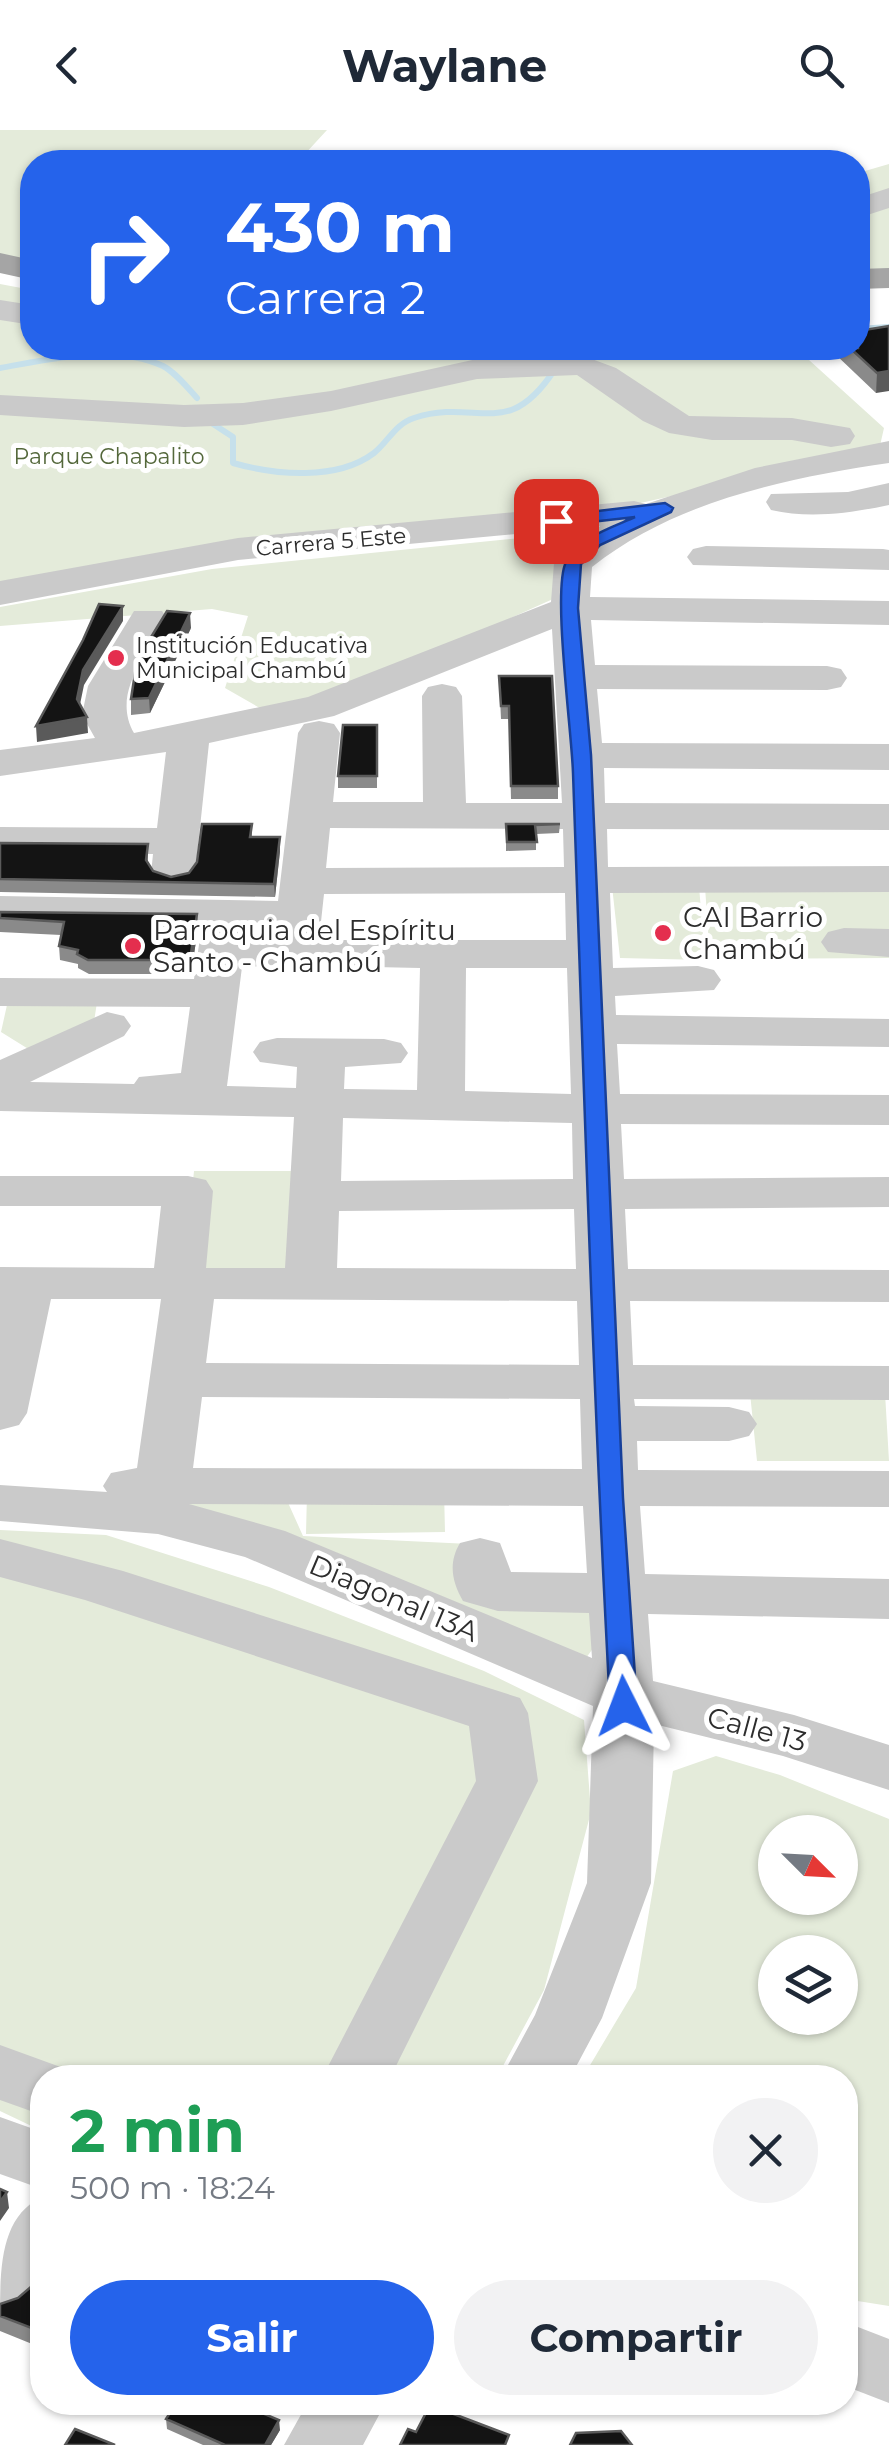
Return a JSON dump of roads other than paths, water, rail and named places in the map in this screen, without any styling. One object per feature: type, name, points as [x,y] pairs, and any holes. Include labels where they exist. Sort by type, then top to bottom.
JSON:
[{"type":"street","points":[[0,404],[184,416],[243,414],[330,401],[477,368],[581,365],[598,370],[670,422],[702,428],[796,429],[820,437],[871,442]]},
{"type":"street","points":[[0,418],[106,423],[117,428],[92,437],[0,435]]},
{"type":"street","points":[[541,2065],[568,2018],[619,1884],[624,1695],[582,755],[570,608],[573,562],[594,542],[665,508],[769,478],[871,442]]},
{"type":"street","points":[[784,502],[848,503],[889,494]]},
{"type":"street","name":"Carrera 5 Este","points":[[0,593],[238,549],[483,529],[665,508]]},
{"type":"street","points":[[706,557],[884,562]]},
{"type":"street","points":[[0,762],[190,736],[320,708],[570,608],[889,613]]},
{"type":"street","points":[[121,747],[103,715],[108,686],[148,619]]},
{"type":"street","points":[[576,677],[827,678]]},
{"type":"street","points":[[442,696],[445,815]]},
{"type":"street","points":[[320,733],[295,954],[444,954],[591,989],[889,1033]]},
{"type":"street","points":[[169,910],[190,736]]},
{"type":"street","points":[[582,755],[889,756]]},
{"type":"street","points":[[309,815],[889,817]]},
{"type":"street","points":[[0,840],[177,840]]},
{"type":"street","points":[[0,909],[169,910],[301,896],[586,881],[889,880]]},
{"type":"street","points":[[0,955],[4,939],[62,940]]},
{"type":"street","points":[[844,942],[889,943]]},
{"type":"street","points":[[441,1104],[444,954]]},
{"type":"street","points":[[591,989],[698,980]]},
{"type":"street","points":[[0,992],[150,1021]]},
{"type":"street","points":[[9,1065],[150,1021]]},
{"type":"street","points":[[9,1065],[150,1021]]},
{"type":"street","points":[[310,1284],[319,1104],[300,1053],[384,1053]]},
{"type":"street","points":[[0,1096],[262,1121],[319,1104],[889,1110]]},
{"type":"street","points":[[0,1191],[188,1191],[176,1380],[161,1501]]},
{"type":"street","points":[[314,1196],[889,1192]]},
{"type":"street","points":[[0,1413],[14,1283],[889,1286]]},
{"type":"street","points":[[176,1380],[609,1402],[889,1383]]},
{"type":"street","points":[[609,1402],[728,1424]]},
{"type":"street","points":[[0,1483],[161,1501]]},
{"type":"street","points":[[0,1502],[612,1489],[889,1489]]},
{"type":"street","name":"Diagonal 13A","points":[[161,1501],[624,1695]]},
{"type":"street","points":[[480,1556],[487,1589],[889,1599]]},
{"type":"street","points":[[0,1558],[102,1585],[498,1713],[506,1781],[363,2065]]},
{"type":"street","name":"Calle 13","points":[[624,1695],[794,1738],[889,1768]]},
{"type":"street","points":[[0,2072],[30,2083]]},
{"type":"street","points":[[0,2144],[30,2156]]},
{"type":"street","points":[[0,2289],[30,2244]]},
{"type":"street","points":[[858,2359],[889,2372]]},
{"type":"street","points":[[322,2445],[340,2415]]},
{"type":"waterway","points":[[870,328],[889,327]]},
{"type":"waterway","points":[[0,368],[47,360]]},
{"type":"waterway","points":[[147,360],[177,376],[197,398]]},
{"type":"waterway","points":[[207,420],[233,437],[233,463],[286,472],[324,472],[359,462],[414,418],[436,413],[490,413],[522,405],[555,369]]},
{"type":"place","name":"Institución Educativa Municipal Chambú","points":[[116,658]]},
{"type":"place","name":"CAI Barrio Chambú","points":[[663,933]]},
{"type":"place","name":"Parroquia del Espíritu Santo - Chambú","points":[[133,946]]},
{"type":"park label","name":"Parque Chapalito","points":[[109,456]]}]
